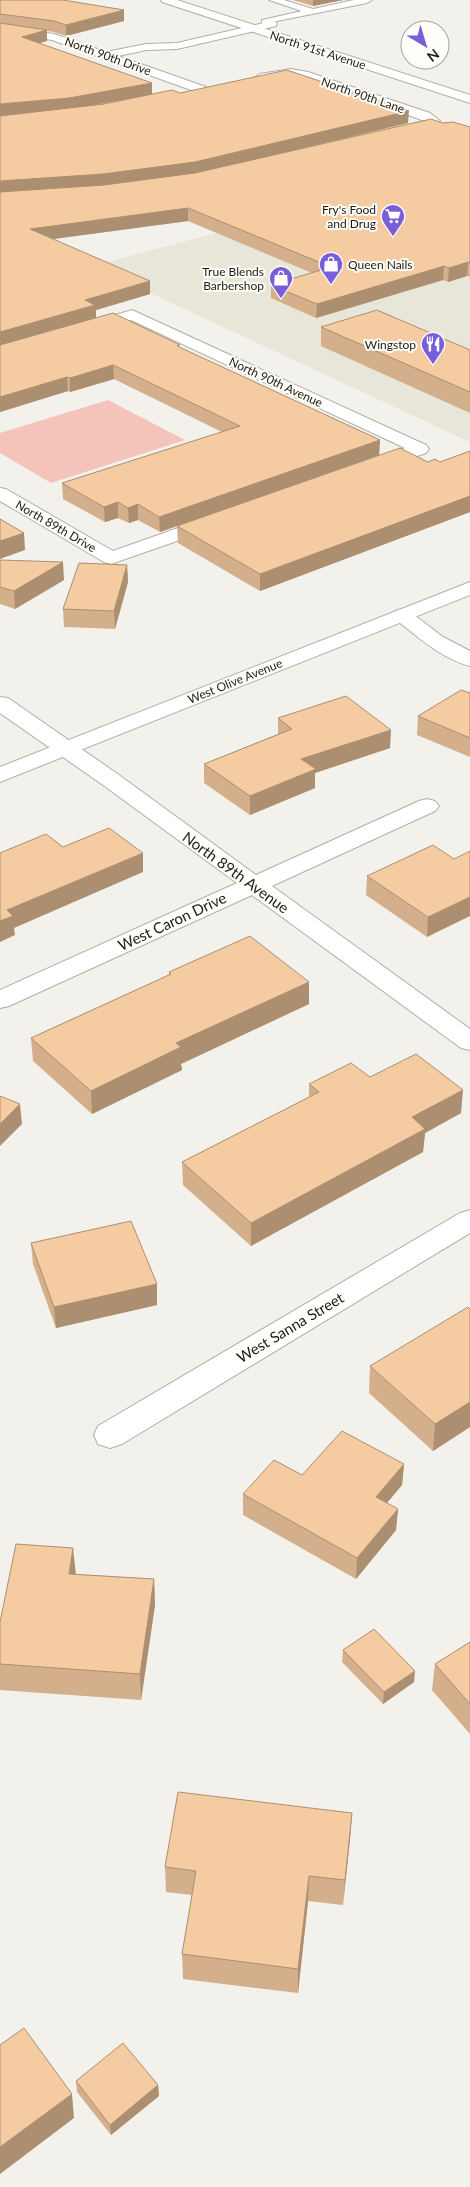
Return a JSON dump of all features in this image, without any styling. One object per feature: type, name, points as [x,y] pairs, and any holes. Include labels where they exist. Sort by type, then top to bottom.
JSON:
[{"type":"street","name":"North 91st Avenue","points":[[166,0],[258,24],[470,88]]},
{"type":"street","name":"North 91st Avenue","points":[[197,0],[258,24],[470,99]]},
{"type":"street","points":[[106,55],[146,47],[177,46],[258,24]]},
{"type":"street","name":"North 90th Drive","points":[[6,29],[54,37],[207,89],[184,94]]},
{"type":"street","name":"North 90th Lane","points":[[248,80],[291,73],[304,75],[417,112],[434,121],[426,126],[387,135]]},
{"type":"street","name":"North 90th Avenue","points":[[76,331],[132,315],[420,449],[354,472]]},
{"type":"street","name":"North 89th Drive","points":[[0,493],[111,558],[233,515]]},
{"type":"street","name":"West Olive Avenue","points":[[0,775],[470,588]]},
{"type":"street","points":[[402,615],[450,632],[470,643]]},
{"type":"street","points":[[402,615],[436,640],[470,660]]},
{"type":"street","name":"North 89th Avenue","points":[[0,703],[66,748],[470,1042]]},
{"type":"street","name":"West Caron Drive","points":[[0,1000],[427,806]]},
{"type":"street","name":"West Sanna Street","points":[[110,1435],[470,1220]]},
{"type":"lane","points":[[274,0],[313,12]]},
{"type":"lane","points":[[258,24],[368,0]]},
{"type":"shaded area","points":[[470,166],[470,442],[92,266]]},
{"type":"shaded area","points":[[108,400],[185,440],[51,483],[0,453],[0,433]]},
{"type":"building","points":[[0,0],[63,0],[124,10],[66,25],[54,21],[0,14]]},
{"type":"building","points":[[0,23],[47,30],[22,37],[152,83],[69,98],[0,104]]},
{"type":"building","points":[[287,70],[409,111],[195,162],[103,174],[0,181],[0,116],[104,104],[172,90],[180,93]]},
{"type":"building","points":[[431,119],[443,123],[453,122],[470,127],[470,263],[449,268],[444,266],[317,304],[271,285],[331,267],[188,208],[30,229],[150,281],[85,300],[95,305],[0,332],[0,192],[104,185],[195,173]]},
{"type":"building","points":[[377,310],[470,350],[470,392],[321,327]]},
{"type":"building","points":[[113,313],[180,345],[177,346],[380,440],[159,517],[138,504],[128,508],[118,502],[104,507],[62,483],[240,426],[113,365],[0,397],[0,345]]},
{"type":"building","points":[[400,448],[428,462],[435,459],[440,462],[470,451],[470,496],[260,574],[177,526]]},
{"type":"building","points":[[0,519],[24,533],[0,541]]},
{"type":"building","points":[[0,560],[63,562],[14,591],[0,587]]},
{"type":"building","points":[[79,563],[127,565],[114,611],[63,609]]},
{"type":"building","points":[[461,690],[470,693],[470,738],[418,716]]},
{"type":"building","points":[[346,696],[391,730],[301,759],[316,769],[250,796],[204,764],[292,729],[278,718]]},
{"type":"building","points":[[109,828],[143,853],[7,910],[13,916],[0,921],[0,853],[46,834],[63,847]]},
{"type":"building","points":[[433,845],[454,859],[470,851],[470,897],[428,917],[367,876]]},
{"type":"building","points":[[250,936],[309,982],[176,1043],[181,1047],[91,1091],[31,1038],[171,974],[169,972]]},
{"type":"building","points":[[416,1054],[463,1090],[412,1117],[425,1129],[251,1223],[182,1162],[319,1092],[309,1084],[351,1063],[370,1077]]},
{"type":"building","points":[[0,1096],[20,1104],[0,1124]]},
{"type":"building","points":[[131,1221],[157,1284],[54,1307],[31,1243]]},
{"type":"building","points":[[468,1307],[470,1309],[470,1402],[435,1424],[370,1366]]},
{"type":"building","points":[[342,1431],[404,1464],[376,1497],[398,1509],[357,1558],[243,1494],[274,1460],[302,1475]]},
{"type":"building","points":[[16,1544],[73,1548],[69,1574],[154,1579],[140,1674],[0,1664],[0,1622]]},
{"type":"building","points":[[374,1629],[415,1671],[384,1692],[343,1650]]},
{"type":"building","points":[[470,1642],[470,1704],[435,1664]]},
{"type":"building","points":[[178,1792],[352,1813],[345,1880],[309,1876],[298,1969],[182,1954],[196,1871],[165,1867]]},
{"type":"building","points":[[24,2028],[72,2094],[0,2147],[0,2045]]},
{"type":"building","points":[[123,2043],[158,2085],[110,2125],[76,2081]]},
{"type":"place","name":"Fry's Food and Drug","points":[[393,237]]},
{"type":"place","name":"Queen Nails","points":[[331,285]]},
{"type":"place","name":"True Blends Barbershop","points":[[281,299]]},
{"type":"place","name":"Wingstop","points":[[433,365]]}]
